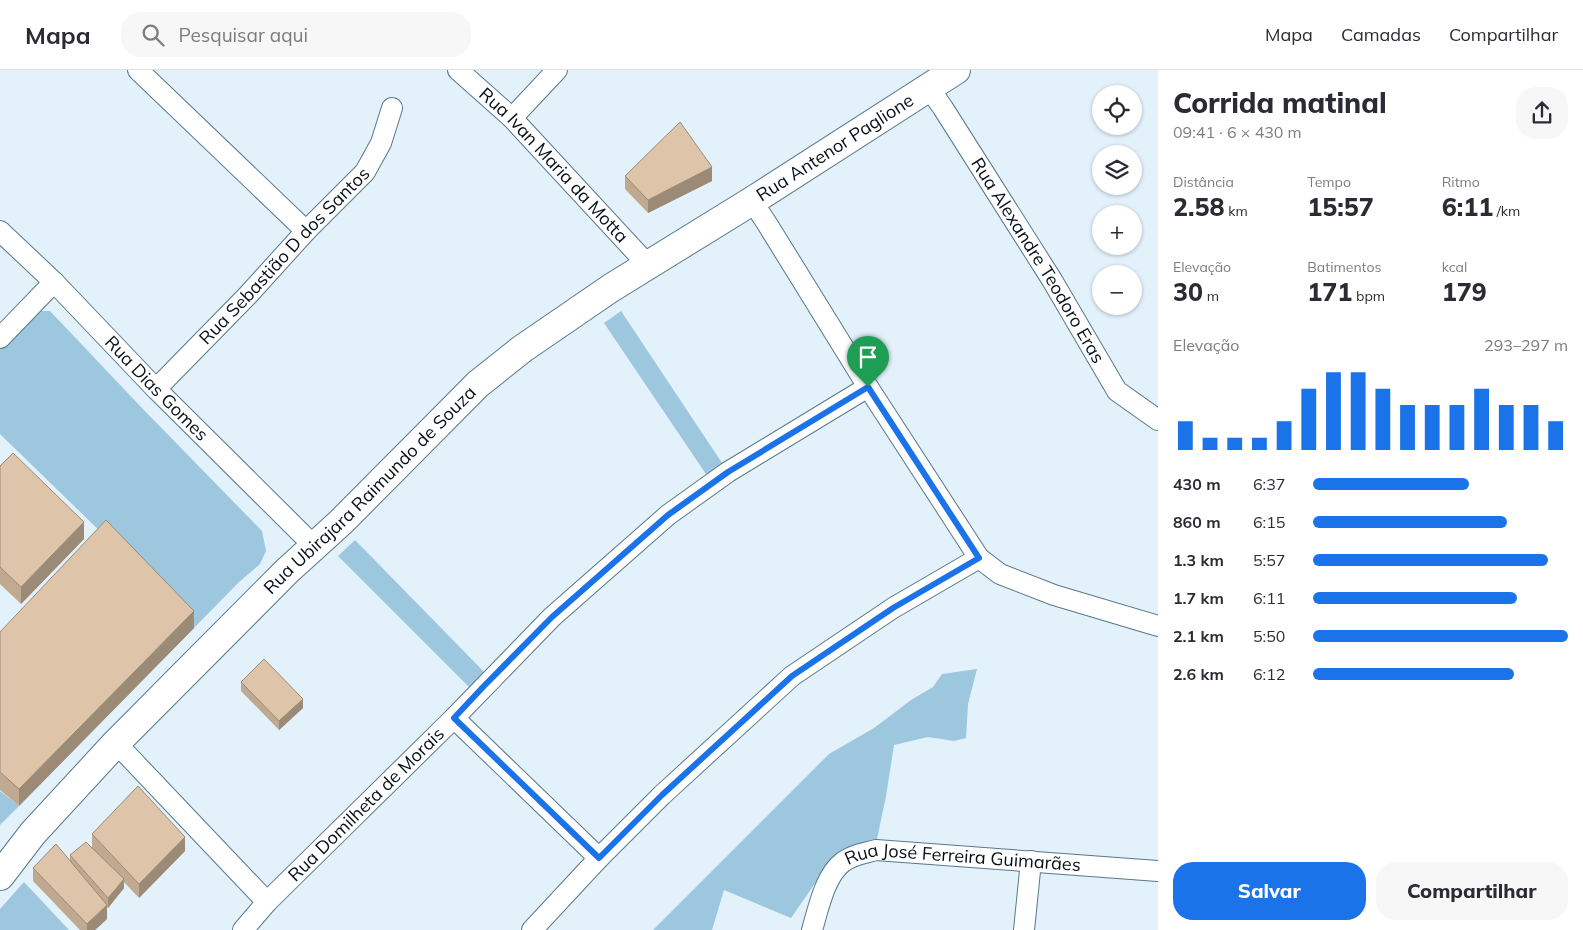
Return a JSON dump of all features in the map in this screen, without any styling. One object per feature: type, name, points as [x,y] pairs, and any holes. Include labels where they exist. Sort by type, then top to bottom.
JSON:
[{"type":"main road","name":"Rua Antenor Paglione","points":[[752,201],[956,70]]},
{"type":"main road","name":"Rua Ubirajara Raimundo de Souza","points":[[0,876],[33,833],[116,744],[287,571],[341,522],[478,384],[522,349],[647,264],[752,201]]},
{"type":"main road","name":"Rua Ubirajara Raimundo de Souza","points":[[0,857],[33,833]]},
{"type":"street","points":[[138,70],[306,231]]},
{"type":"street","name":"Rua Ivan Maria da Motta","points":[[458,70],[512,118],[647,264]]},
{"type":"street","points":[[512,118],[557,70]]},
{"type":"street","name":"Rua Alexandre Teodoro Eras","points":[[929,88],[1052,280],[1117,391],[1158,420]]},
{"type":"street","name":"Rua Sebastião D dos Santos","points":[[156,389],[248,295],[306,231],[366,172],[381,143],[392,108]]},
{"type":"street","name":"Rua Antenor Paglione","points":[[752,201],[868,387],[979,558],[1000,574],[1045,591],[1158,626]]},
{"type":"street","name":"Rua Dias Gomes","points":[[0,231],[54,282],[156,389],[315,546]]},
{"type":"street","points":[[0,338],[54,282]]},
{"type":"street","name":"Rua Domilheta de Morais","points":[[242,930],[267,902],[454,718],[552,617],[668,515],[728,472],[868,387]]},
{"type":"street","points":[[532,930],[599,858],[669,788],[792,676],[893,608],[979,558]]},
{"type":"street","points":[[454,718],[599,858]]},
{"type":"street","points":[[116,744],[267,902]]},
{"type":"street","name":"Rua José Ferreira Guimarães","points":[[812,930],[827,882],[842,863],[859,854],[876,850],[1158,871]]},
{"type":"street","points":[[1024,930],[1031,861]]},
{"type":"shaded area","points":[[50,311],[262,531],[266,551],[260,564],[239,582],[194,628],[106,537],[0,434],[0,349],[32,314]]},
{"type":"shaded area","points":[[621,311],[728,472],[712,483],[604,323]]},
{"type":"shaded area","points":[[355,540],[491,679],[476,694],[338,556]]},
{"type":"shaded area","points":[[977,669],[968,704],[966,738],[954,741],[928,737],[894,745],[876,844],[823,872],[791,918],[724,890],[712,930],[653,930],[829,754],[874,728],[911,700],[933,687],[942,674]]},
{"type":"shaded area","points":[[0,791],[19,806],[0,825]]},
{"type":"shaded area","points":[[24,882],[69,930],[0,930],[0,909]]},
{"type":"building","points":[[680,122],[712,167],[648,200],[625,176]]},
{"type":"building","points":[[13,453],[84,522],[21,587],[0,567],[0,466]]},
{"type":"building","points":[[106,520],[194,611],[19,789],[0,772],[0,632]]},
{"type":"building","points":[[264,659],[303,699],[279,721],[241,682]]},
{"type":"building","points":[[138,786],[185,837],[139,884],[92,834]]},
{"type":"building","points":[[86,842],[124,879],[108,898],[70,855]]},
{"type":"building","points":[[56,844],[107,905],[87,924],[33,868]]},
{"type":"route","points":[[868,387],[979,558],[893,608],[792,676],[662,795],[599,858],[454,718],[552,617],[668,515],[728,472],[868,387]]}]
